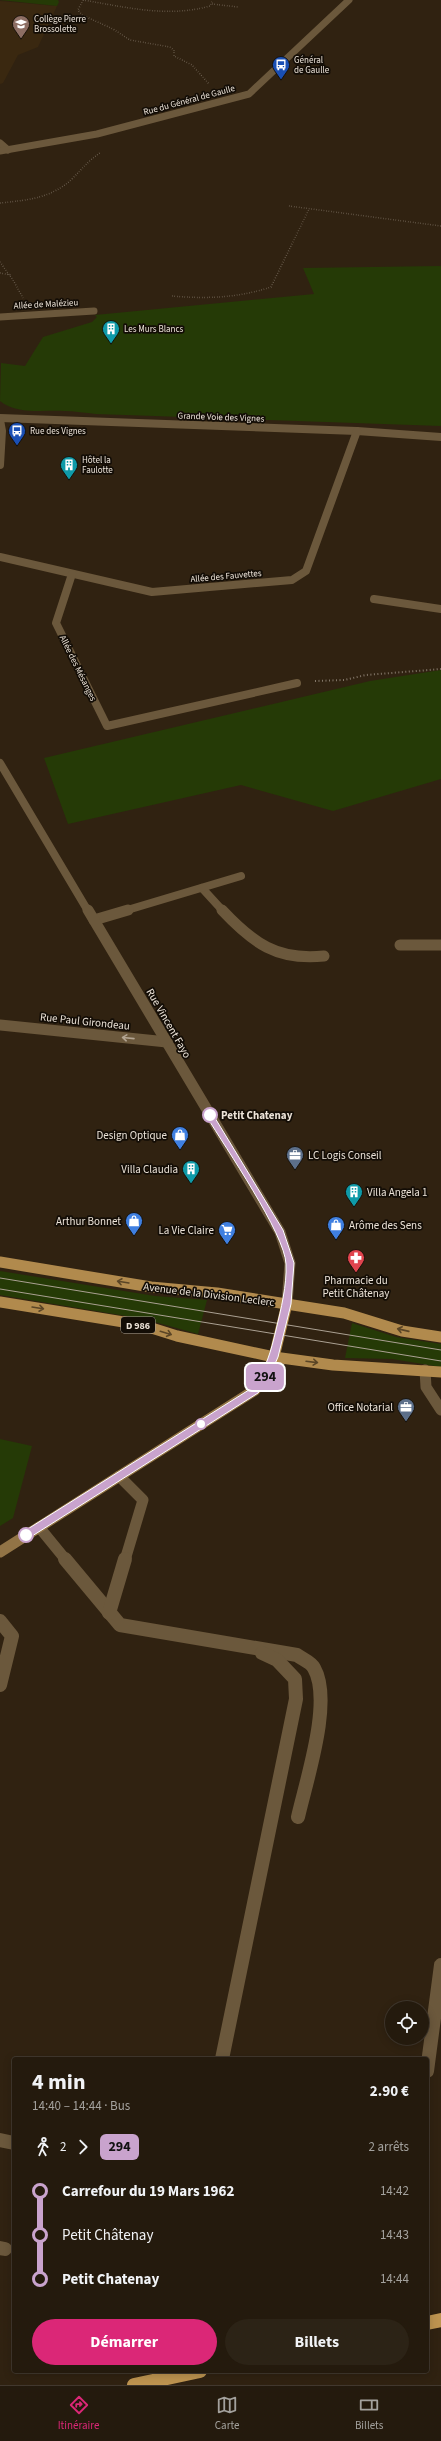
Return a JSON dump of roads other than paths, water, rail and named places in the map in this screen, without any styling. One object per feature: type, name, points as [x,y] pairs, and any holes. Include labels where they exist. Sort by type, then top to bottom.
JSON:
[{"type":"highway","points":[[429,2323],[441,2320]]},
{"type":"highway","points":[[134,2385],[191,2373]]},
{"type":"main road","name":"Avenue de la Division Leclerc","points":[[0,1262],[151,1287],[217,1292],[344,1313],[402,1331],[441,1337]]},
{"type":"main road","name":"D 986","points":[[0,1302],[142,1325],[176,1336],[274,1357],[334,1365],[441,1372]]},
{"type":"main road","points":[[0,1552],[255,1390],[264,1379],[274,1357],[287,1304]]},
{"type":"street","name":"Rue du Général de Gaulle","points":[[0,151],[96,134],[249,94],[349,0]]},
{"type":"street","points":[[0,143],[8,150]]},
{"type":"street","name":"Allée de Malézieu","points":[[0,317],[94,311]]},
{"type":"street","points":[[0,419],[2,431],[0,465]]},
{"type":"street","name":"Grande Voie des Vignes","points":[[0,419],[357,431],[441,437]]},
{"type":"street","name":"Allée des Fauvettes","points":[[0,557],[152,592],[292,580],[306,571],[357,431]]},
{"type":"street","name":"Allée des Mésanges","points":[[72,574],[56,623],[107,726],[297,683]]},
{"type":"street","points":[[374,599],[441,609]]},
{"type":"street","name":"Rue Vincent Fayo","points":[[0,763],[280,1232],[290,1263],[287,1304]]},
{"type":"street","points":[[94,920],[241,876]]},
{"type":"street","points":[[202,888],[248,937],[270,952],[295,958],[324,956]]},
{"type":"street","points":[[400,945],[441,945]]},
{"type":"street","name":"Rue Paul Girondeau","points":[[0,1025],[167,1042]]},
{"type":"street","points":[[426,1370],[426,1387],[441,1410]]},
{"type":"street","points":[[109,1613],[143,1500],[119,1476]]},
{"type":"street","points":[[39,1527],[120,1625],[297,1655],[314,1668],[322,1690],[321,1708],[298,1817]]},
{"type":"street","points":[[0,1621],[12,1636],[0,1685]]},
{"type":"street","points":[[222,2057],[296,1699],[295,1678],[277,1660],[253,1648]]},
{"type":"street","points":[[429,2057],[441,1965]]},
{"type":"street","points":[[0,2140],[12,2143]]},
{"type":"tram line","points":[[0,1278],[441,1350]]},
{"type":"tram line","points":[[0,1289],[441,1361]]},
{"type":"place","name":"Collège Pierre Brossolette","points":[[21,39]]},
{"type":"place","name":"Général de Gaulle","points":[[281,80]]},
{"type":"place","name":"Les Murs Blancs","points":[[111,344]]},
{"type":"place","name":"Rue des Vignes","points":[[17,446]]},
{"type":"place","name":"Hôtel la Faulotte","points":[[69,480]]},
{"type":"place","name":"Petit Chatenay","points":[[210,1115]]},
{"type":"place","name":"Design Optique","points":[[180,1150]]},
{"type":"place","name":"LC Logis Conseil","points":[[295,1170]]},
{"type":"place","name":"Villa Claudia","points":[[191,1184]]},
{"type":"place","name":"Villa Angela 1","points":[[354,1207]]},
{"type":"place","name":"Arthur Bonnet","points":[[134,1236]]},
{"type":"place","name":"Arôme des Sens","points":[[336,1240]]},
{"type":"place","name":"La Vie Claire","points":[[227,1245]]},
{"type":"place","name":"Pharmacie du Petit Châtenay","points":[[356,1273]]},
{"type":"place","name":"Office Notarial","points":[[406,1422]]}]
